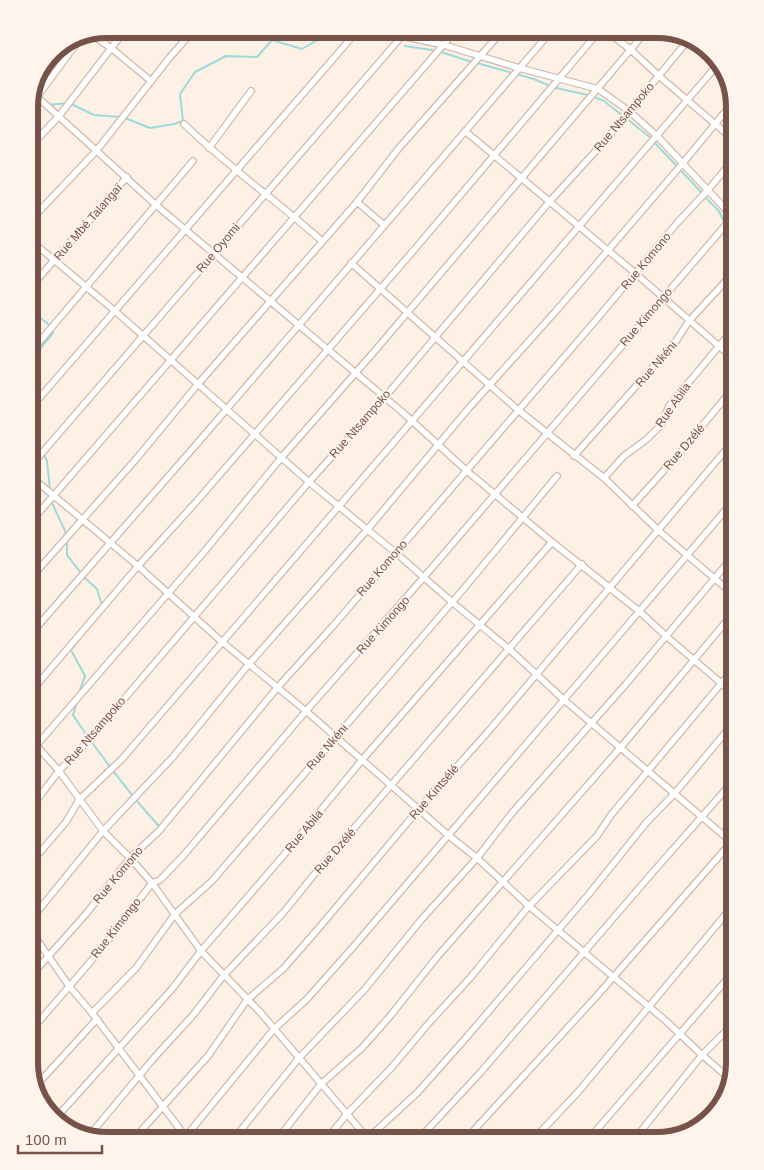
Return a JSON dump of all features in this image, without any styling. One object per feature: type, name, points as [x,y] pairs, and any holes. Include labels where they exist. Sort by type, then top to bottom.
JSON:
[{"type":"street","points":[[97,38],[151,81]]},
{"type":"street","points":[[38,139],[60,116],[119,38]]},
{"type":"street","points":[[38,212],[97,150],[187,38]]},
{"type":"street","points":[[38,400],[237,170],[348,38]]},
{"type":"street","name":"Rue Oyomi","points":[[38,458],[400,38]]},
{"type":"street","points":[[411,38],[444,45],[480,57],[598,89],[629,111],[657,136],[726,208]]},
{"type":"street","points":[[38,514],[450,38]]},
{"type":"street","points":[[38,570],[137,458],[198,384],[357,202],[399,148],[496,38]]},
{"type":"street","points":[[38,626],[111,544],[545,38]]},
{"type":"street","points":[[38,683],[595,38]]},
{"type":"street","points":[[615,38],[726,132]]},
{"type":"street","points":[[38,743],[204,552],[281,458],[641,38]]},
{"type":"street","name":"Rue Ntsampoko","points":[[38,799],[550,202],[604,142],[685,44]]},
{"type":"street","points":[[40,89],[74,46]]},
{"type":"street","points":[[38,855],[66,822],[79,800],[122,759],[462,360],[715,68]]},
{"type":"street","points":[[209,148],[251,92]]},
{"type":"street","points":[[39,98],[156,205],[412,420],[466,471],[639,611],[726,687]]},
{"type":"street","points":[[38,911],[103,831],[173,757],[249,664],[367,530],[726,111]]},
{"type":"street","points":[[184,124],[209,148],[322,241]]},
{"type":"street","points":[[465,131],[636,273],[726,352]]},
{"type":"street","points":[[38,344],[194,161]]},
{"type":"street","name":"Rue Komono","points":[[38,968],[86,914],[130,858],[159,831],[277,688],[396,553],[678,222],[726,169]]},
{"type":"street","name":"Rue Mbé Talangaï","points":[[38,279],[127,177]]},
{"type":"street","points":[[357,202],[384,225]]},
{"type":"street","name":"Rue Kimongo","points":[[38,1022],[104,946],[152,883],[160,880],[182,856],[306,711],[424,578],[726,224]]},
{"type":"street","points":[[38,247],[115,311],[309,482],[396,553],[508,648],[591,723],[726,836]]},
{"type":"street","points":[[351,263],[518,410],[604,478],[659,531],[726,588]]},
{"type":"street","name":"Rue Nkéni","points":[[574,456],[676,341],[689,320],[726,281]]},
{"type":"street","name":"Rue Abila","points":[[604,478],[624,456],[647,439],[661,425],[669,406],[726,338]]},
{"type":"street","name":"Rue Dzélé","points":[[632,506],[684,448],[726,397]]},
{"type":"street","name":"Rue Kintsélé","points":[[140,1132],[208,1056],[247,1000],[283,969],[418,810],[487,733],[726,451]]},
{"type":"street","name":"Rue Nkéni","points":[[92,1013],[136,968],[175,914],[212,881],[452,602],[557,476]]},
{"type":"street","points":[[38,483],[138,566],[221,641],[306,711],[448,836],[477,858],[502,883],[649,1006],[725,1075]]},
{"type":"street","points":[[191,1132],[274,1029],[308,999],[726,509]]},
{"type":"street","name":"Rue Abila","points":[[60,1114],[172,989],[201,951],[362,760],[552,542]]},
{"type":"street","name":"Rue Dzélé","points":[[92,1131],[194,1014],[224,975],[283,913],[508,648],[582,564]]},
{"type":"street","points":[[239,1132],[299,1058],[365,989],[421,920],[477,858],[512,813],[726,565]]},
{"type":"street","points":[[283,1132],[321,1084],[362,1048],[391,1015],[432,963],[621,747],[726,622]]},
{"type":"street","points":[[332,1132],[498,946],[529,906],[596,836],[611,815],[726,677]]},
{"type":"street","points":[[376,1132],[418,1092],[726,732]]},
{"type":"street","points":[[38,747],[103,831],[152,883],[201,951],[274,1029],[362,1132]]},
{"type":"street","points":[[425,1132],[480,1073],[726,789]]},
{"type":"street","points":[[472,1132],[558,1040],[726,851]]},
{"type":"street","points":[[540,1132],[579,1091],[726,914]]},
{"type":"street","points":[[38,941],[69,986],[97,1019],[180,1132]]},
{"type":"street","points":[[595,1132],[726,980]]},
{"type":"street","points":[[40,1081],[97,1019]]},
{"type":"street","points":[[640,1132],[702,1055],[726,1031]]},
{"type":"waterway","points":[[125,118],[150,128],[183,121],[180,94],[195,72],[226,56],[257,57],[272,40],[302,49],[321,38]]},
{"type":"waterway","points":[[405,46],[438,51],[472,62]]},
{"type":"waterway","points":[[477,63],[604,101],[651,138]]},
{"type":"waterway","points":[[47,105],[69,103],[94,115],[120,117]]},
{"type":"waterway","points":[[38,105],[43,105]]},
{"type":"waterway","points":[[654,142],[702,193]]},
{"type":"waterway","points":[[705,197],[719,211],[724,222]]},
{"type":"waterway","points":[[38,267],[40,274]]},
{"type":"waterway","points":[[40,279],[39,317],[51,326]]},
{"type":"waterway","points":[[38,351],[53,333],[52,330]]},
{"type":"waterway","points":[[38,447],[41,451]]},
{"type":"waterway","points":[[44,455],[47,461],[50,489]]},
{"type":"waterway","points":[[51,501],[67,535]]},
{"type":"waterway","points":[[67,540],[67,555],[81,573]]},
{"type":"waterway","points":[[84,577],[97,589],[102,606]]},
{"type":"waterway","points":[[79,640],[71,650],[85,676],[79,693]]},
{"type":"waterway","points":[[77,702],[73,715],[88,737]]},
{"type":"waterway","points":[[91,741],[123,784],[158,825]]}]
